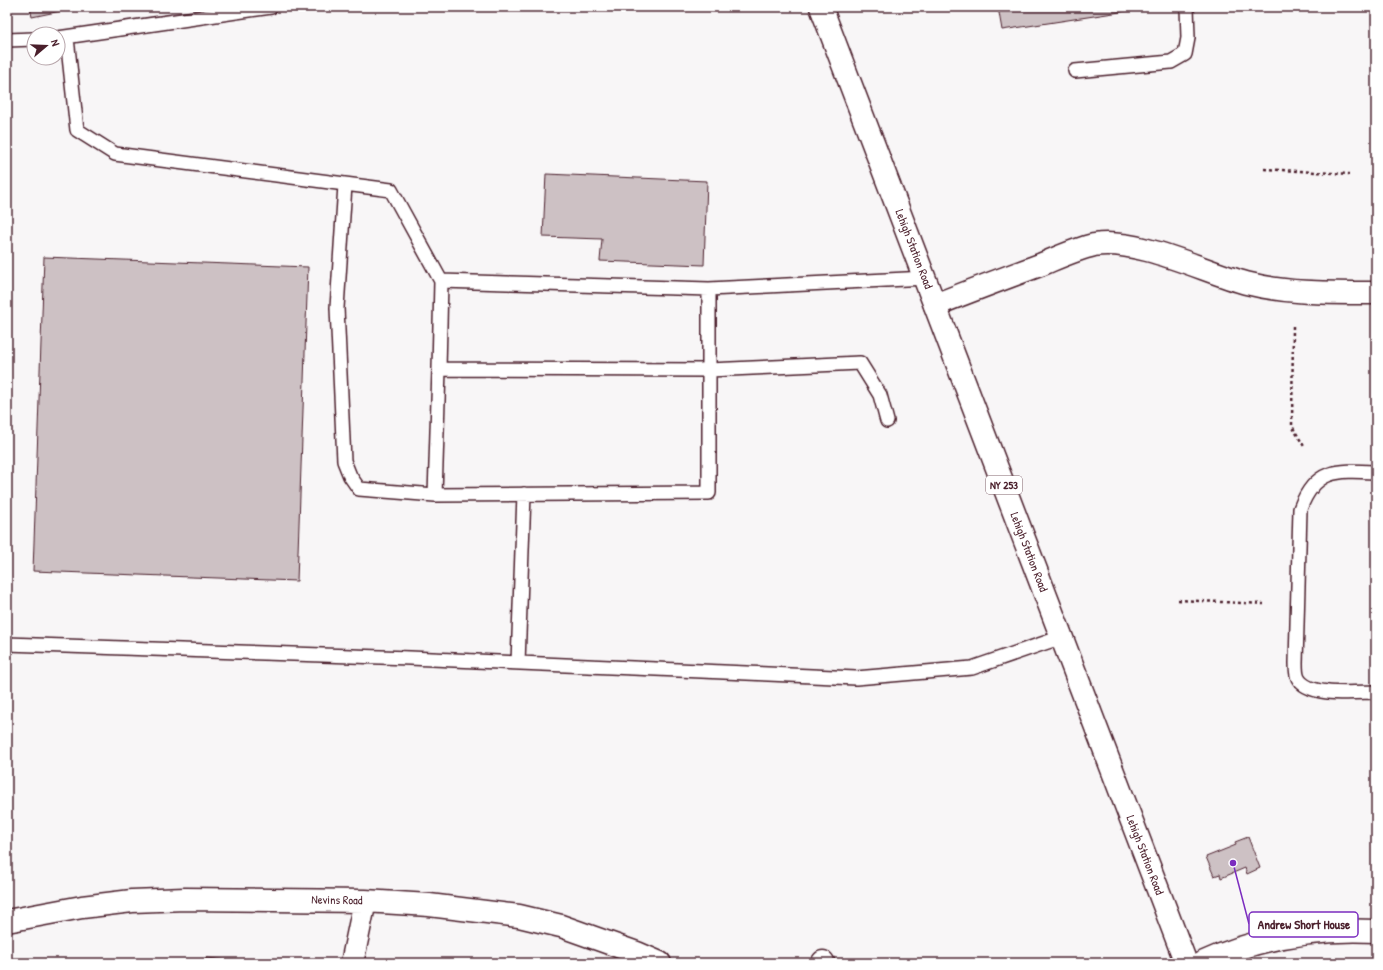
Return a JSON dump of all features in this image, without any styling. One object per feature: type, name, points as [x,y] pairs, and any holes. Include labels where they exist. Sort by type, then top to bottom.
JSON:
[{"type":"street","name":"Lehigh Station Road","points":[[821,7],[926,278],[1186,963]]},
{"type":"street","points":[[935,305],[1095,245],[1129,246],[1149,250],[1246,283],[1269,288],[1327,294],[1376,293]]},
{"type":"street","name":"Nevins Road","points":[[7,921],[82,907],[132,901],[185,899],[365,901],[429,905],[519,916],[561,926],[637,953],[660,963]]},
{"type":"street","points":[[352,963],[365,901]]},
{"type":"street","points":[[1202,963],[1221,954],[1251,944],[1290,935],[1376,931]]},
{"type":"lane","points":[[66,38],[271,7]]},
{"type":"lane","points":[[1075,71],[1171,62],[1185,54],[1188,38],[1187,7]]},
{"type":"lane","points":[[7,40],[26,39]]},
{"type":"lane","points":[[66,58],[77,130],[115,154],[391,190],[441,281],[435,495]]},
{"type":"lane","points":[[344,185],[337,308],[344,461],[350,476],[359,489],[435,495],[709,493],[709,289]]},
{"type":"lane","points":[[441,281],[709,289],[926,278]]},
{"type":"lane","points":[[439,369],[709,370],[860,363],[880,395],[887,421]]},
{"type":"lane","points":[[1376,472],[1343,470],[1328,474],[1316,483],[1305,496],[1300,509],[1296,663],[1298,678],[1309,688],[1329,692],[1376,692]]},
{"type":"lane","points":[[518,663],[524,494]]},
{"type":"lane","points":[[7,644],[518,663],[856,678],[972,668],[1062,637]]},
{"type":"path","points":[[1264,169],[1350,174]]},
{"type":"path","points":[[1293,326],[1292,426],[1305,448]]},
{"type":"path","points":[[1178,600],[1264,604]]},
{"type":"building","points":[[30,7],[80,7],[32,17]]},
{"type":"building","points":[[998,7],[1153,7],[1002,30]]},
{"type":"building","points":[[546,174],[707,181],[704,265],[600,261],[602,239],[543,237]]},
{"type":"building","points":[[44,257],[308,267],[297,581],[33,571]]},
{"type":"building","points":[[1248,837],[1260,868],[1247,874],[1245,868],[1221,878],[1220,874],[1214,876],[1206,857],[1236,845],[1235,842]]},
{"type":"building","points":[[206,958],[267,963],[206,963]]},
{"type":"place","name":"Andrew Short House","points":[[1233,863]]}]
